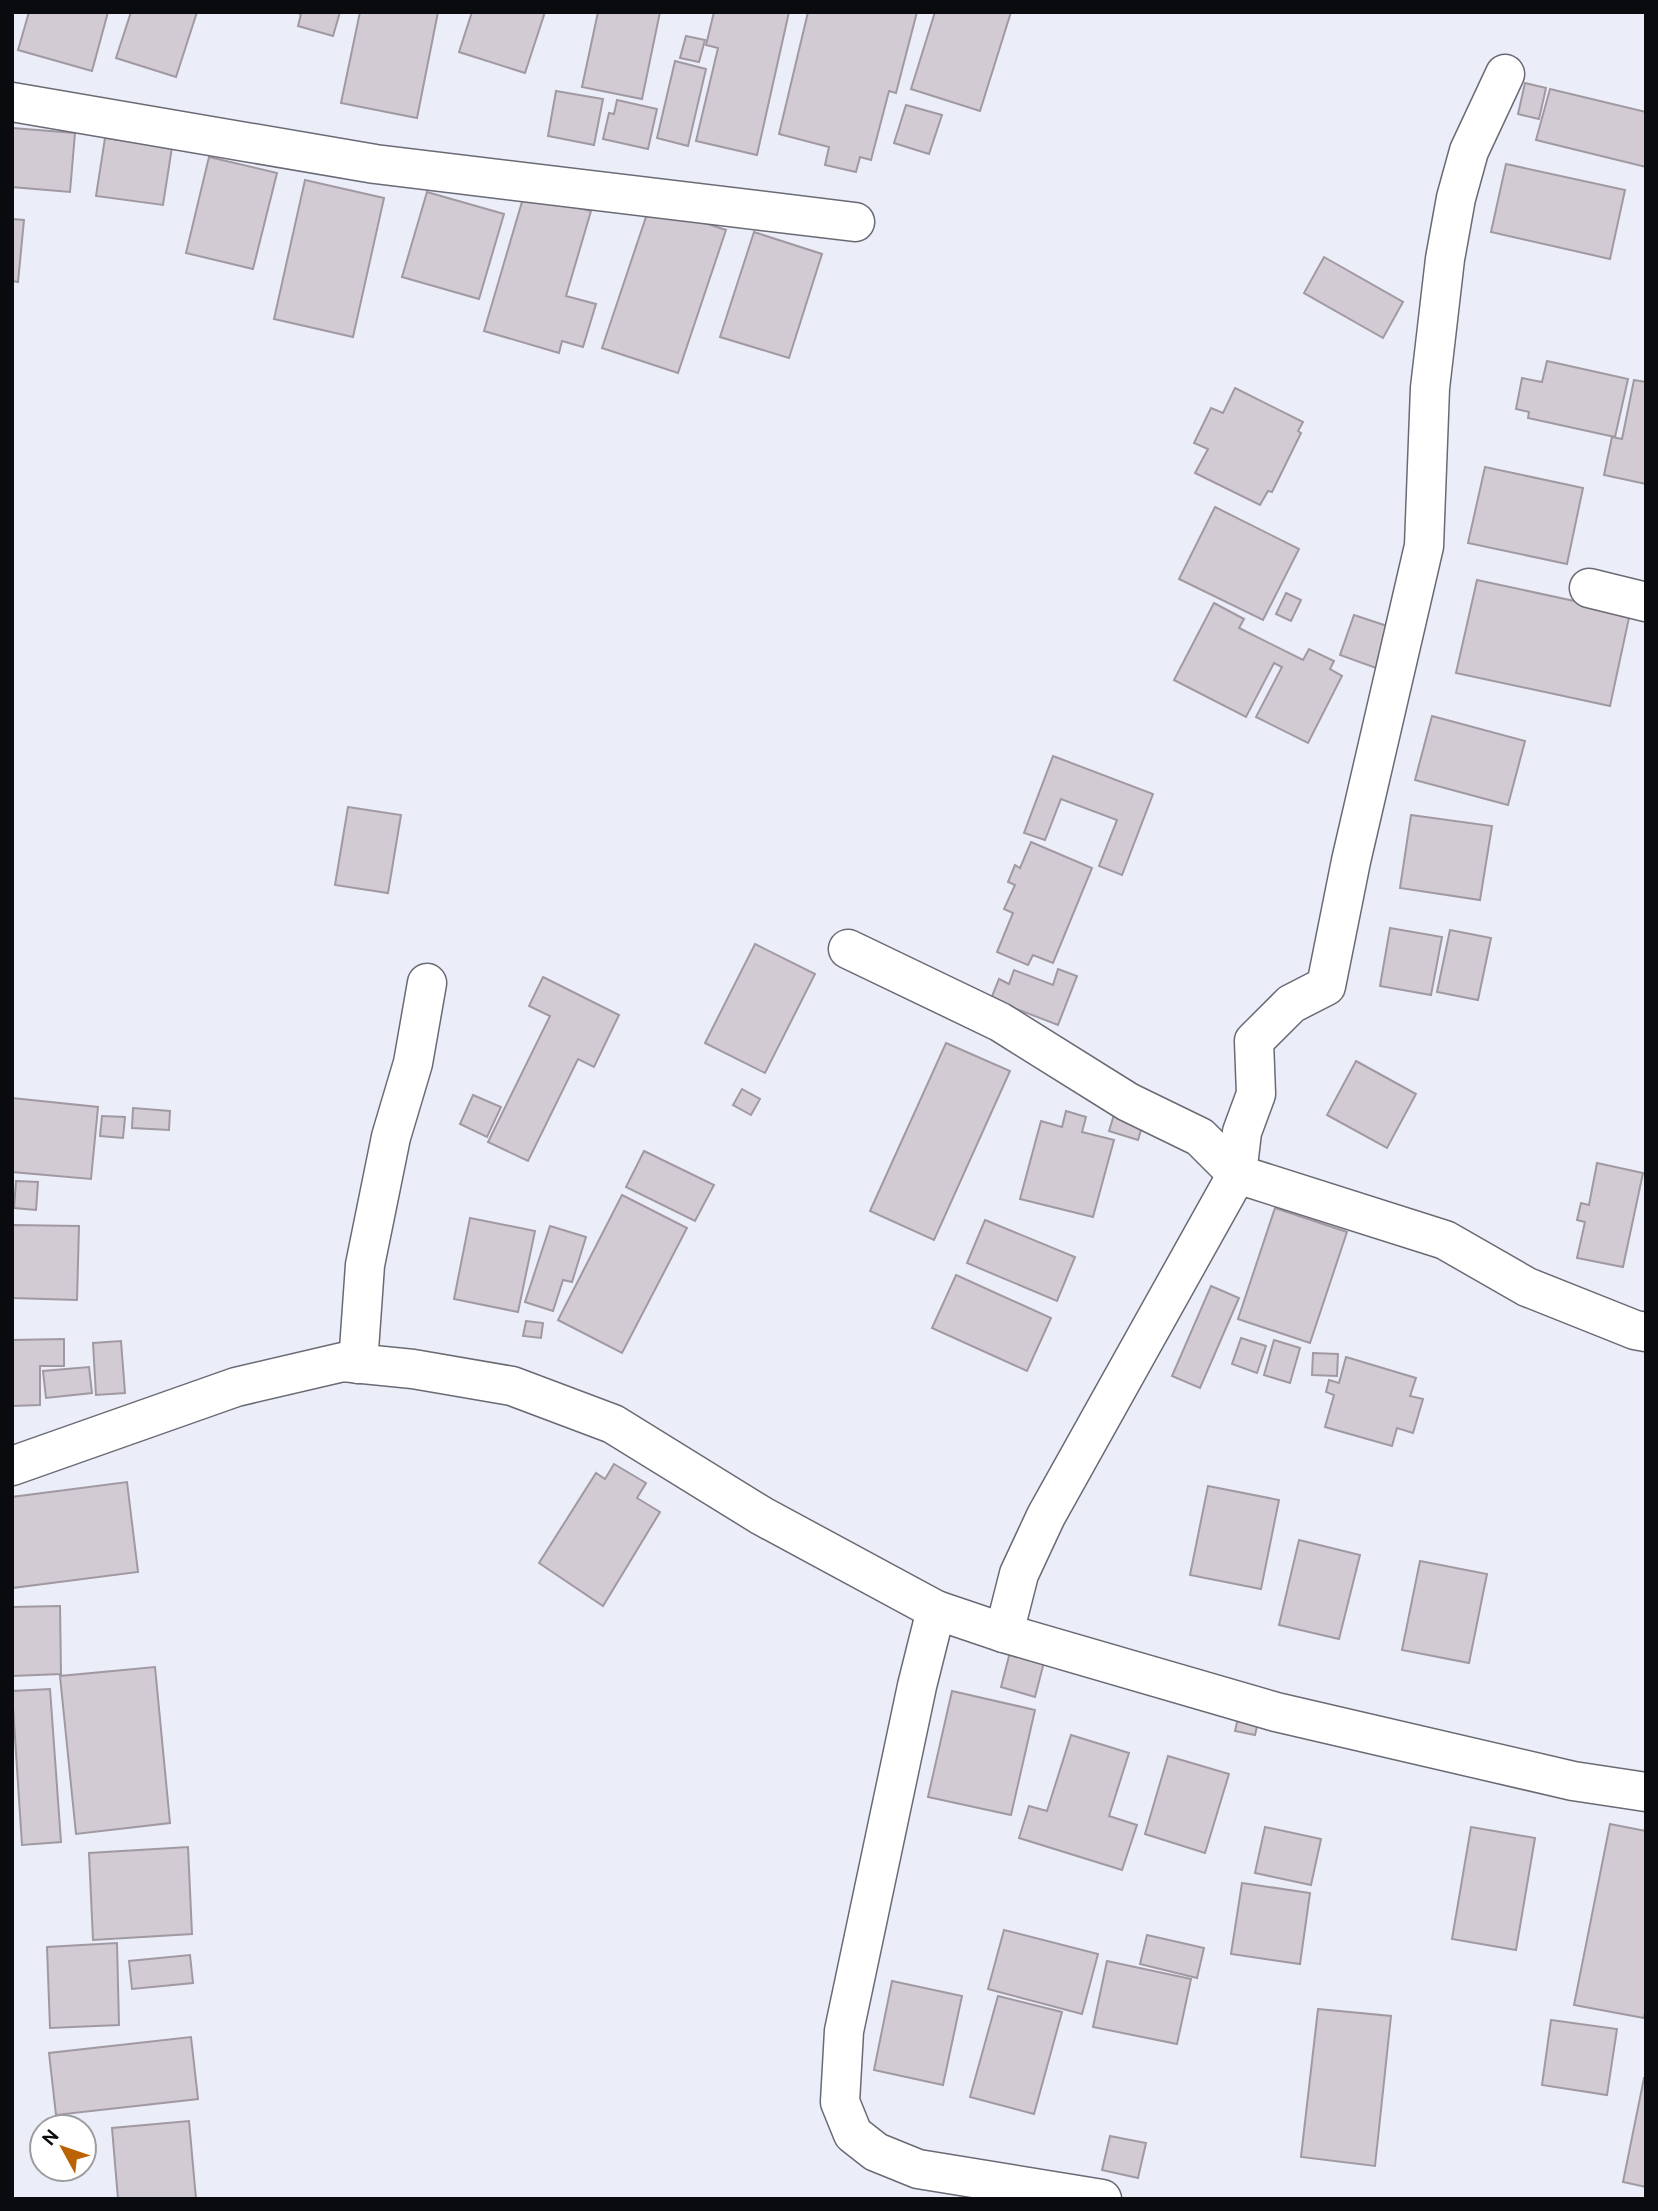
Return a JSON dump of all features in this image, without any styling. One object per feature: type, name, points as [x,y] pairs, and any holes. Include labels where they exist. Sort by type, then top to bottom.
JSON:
[{"type":"street","points":[[1004,1633],[1019,1574],[1046,1516],[1237,1174],[1242,1132],[1256,1094],[1254,1041],[1291,1004],[1326,986],[1351,861],[1424,547],[1430,388],[1445,259],[1456,198],[1469,151],[1505,74]]},
{"type":"street","points":[[12,102],[375,164],[855,222]]},
{"type":"street","points":[[1589,587],[1646,602]]},
{"type":"street","points":[[848,949],[1000,1022],[1128,1102],[1200,1137],[1237,1174],[1446,1240],[1527,1287],[1634,1330],[1646,1332]]},
{"type":"street","points":[[358,1364],[365,1265],[391,1137],[413,1063],[427,983]]},
{"type":"street","points":[[12,1466],[236,1387],[342,1362],[413,1369],[512,1386],[613,1424],[762,1516],[936,1610],[1004,1633],[1276,1712],[1573,1781],[1646,1792]]},
{"type":"street","points":[[936,1610],[914,1700],[844,2031],[840,2102],[853,2134],[876,2152],[918,2169],[1102,2199]]},
{"type":"building","points":[[29,12],[108,12],[92,71],[18,50]]},
{"type":"building","points":[[131,12],[197,12],[176,77],[116,58]]},
{"type":"building","points":[[294,12],[340,12],[333,36],[298,26],[301,14]]},
{"type":"building","points":[[360,12],[438,12],[417,118],[341,103]]},
{"type":"building","points":[[472,12],[545,12],[525,73],[459,52]]},
{"type":"building","points":[[598,12],[660,12],[642,99],[582,87]]},
{"type":"building","points":[[714,12],[789,12],[757,155],[696,141],[718,48],[706,45]]},
{"type":"building","points":[[808,12],[917,12],[896,93],[889,91],[871,160],[860,157],[856,172],[825,165],[829,147],[779,134]]},
{"type":"building","points":[[935,12],[1011,12],[980,111],[911,89]]},
{"type":"building","points":[[686,36],[705,40],[699,62],[680,58]]},
{"type":"building","points":[[675,61],[706,69],[688,146],[657,138]]},
{"type":"building","points":[[1525,83],[1546,88],[1539,119],[1518,114]]},
{"type":"building","points":[[1550,89],[1646,112],[1646,167],[1536,140]]},
{"type":"building","points":[[556,91],[603,99],[594,145],[548,136]]},
{"type":"building","points":[[617,100],[657,109],[648,149],[603,139],[609,113],[614,114]]},
{"type":"building","points":[[906,105],[942,115],[929,154],[894,143]]},
{"type":"building","points":[[12,128],[75,133],[70,192],[12,187]]},
{"type":"building","points":[[105,138],[172,147],[163,205],[96,196]]},
{"type":"building","points":[[209,157],[277,173],[253,269],[186,253]]},
{"type":"building","points":[[1506,164],[1625,190],[1610,259],[1491,232]]},
{"type":"building","points":[[305,180],[384,198],[353,337],[274,319]]},
{"type":"building","points":[[427,192],[504,214],[479,299],[402,277]]},
{"type":"building","points":[[524,195],[591,211],[566,296],[596,304],[583,347],[562,341],[559,353],[484,331]]},
{"type":"building","points":[[650,205],[726,230],[678,373],[602,348]]},
{"type":"building","points":[[12,219],[24,220],[18,282],[12,281]]},
{"type":"building","points":[[754,232],[822,254],[789,358],[720,337]]},
{"type":"building","points":[[1324,257],[1403,302],[1383,338],[1304,293]]},
{"type":"building","points":[[1547,361],[1628,379],[1615,437],[1528,418],[1529,412],[1516,409],[1522,378],[1542,382]]},
{"type":"building","points":[[1634,380],[1646,382],[1646,484],[1604,475],[1612,437],[1622,439]]},
{"type":"building","points":[[1235,388],[1303,422],[1298,431],[1301,433],[1272,492],[1268,491],[1260,505],[1195,473],[1208,449],[1194,443],[1211,408],[1223,413]]},
{"type":"building","points":[[1485,467],[1583,488],[1567,564],[1468,543]]},
{"type":"building","points":[[1215,507],[1299,549],[1263,620],[1179,579]]},
{"type":"building","points":[[1477,580],[1630,613],[1610,706],[1456,673]]},
{"type":"building","points":[[1286,593],[1301,600],[1291,621],[1276,614]]},
{"type":"building","points":[[1214,603],[1244,619],[1239,628],[1303,660],[1309,649],[1334,661],[1330,669],[1342,676],[1308,743],[1256,717],[1282,667],[1274,663],[1246,717],[1174,680]]},
{"type":"building","points":[[1354,615],[1390,627],[1376,668],[1340,655]]},
{"type":"building","points":[[1432,716],[1525,741],[1508,805],[1415,780]]},
{"type":"building","points":[[1053,756],[1153,794],[1122,875],[1099,866],[1117,820],[1061,799],[1045,840],[1024,833]]},
{"type":"building","points":[[348,807],[401,815],[388,893],[335,885]]},
{"type":"building","points":[[1411,815],[1492,826],[1480,900],[1400,888]]},
{"type":"building","points":[[1031,842],[1092,868],[1053,963],[1033,955],[1028,965],[997,952],[1013,913],[1004,909],[1015,885],[1008,882],[1015,865],[1020,868]]},
{"type":"building","points":[[1390,928],[1442,937],[1431,995],[1380,986]]},
{"type":"building","points":[[1450,930],[1491,938],[1478,1000],[1437,992]]},
{"type":"building","points":[[755,944],[815,974],[765,1073],[705,1043]]},
{"type":"building","points":[[1058,969],[1077,976],[1058,1025],[991,999],[999,979],[1009,984],[1014,970],[1053,985]]},
{"type":"building","points":[[543,977],[619,1015],[594,1067],[578,1059],[528,1161],[488,1142],[550,1016],[529,1006]]},
{"type":"building","points":[[946,1043],[1010,1071],[934,1240],[870,1211]]},
{"type":"building","points":[[1356,1061],[1416,1094],[1387,1148],[1327,1115]]},
{"type":"building","points":[[742,1089],[760,1099],[751,1115],[733,1105]]},
{"type":"building","points":[[473,1095],[501,1107],[487,1137],[460,1124]]},
{"type":"building","points":[[12,1098],[98,1107],[91,1179],[12,1172]]},
{"type":"building","points":[[133,1108],[170,1111],[169,1130],[132,1128]]},
{"type":"building","points":[[1116,1108],[1145,1117],[1138,1140],[1109,1131]]},
{"type":"building","points":[[1066,1111],[1086,1117],[1082,1132],[1114,1140],[1093,1217],[1020,1199],[1041,1121],[1062,1127]]},
{"type":"building","points":[[102,1116],[125,1117],[123,1138],[100,1136]]},
{"type":"building","points":[[644,1151],[714,1185],[695,1221],[626,1187]]},
{"type":"building","points":[[1597,1163],[1643,1173],[1623,1267],[1577,1258],[1585,1222],[1577,1220],[1581,1203],[1589,1205]]},
{"type":"building","points":[[16,1181],[38,1182],[36,1210],[14,1208]]},
{"type":"building","points":[[622,1195],[687,1228],[622,1353],[558,1320]]},
{"type":"building","points":[[1275,1208],[1347,1232],[1310,1343],[1238,1319]]},
{"type":"building","points":[[470,1218],[535,1231],[518,1312],[454,1299]]},
{"type":"building","points":[[985,1220],[1075,1257],[1057,1301],[967,1263]]},
{"type":"building","points":[[12,1225],[79,1226],[77,1300],[12,1298]]},
{"type":"building","points":[[550,1226],[586,1237],[572,1282],[563,1280],[553,1311],[525,1302]]},
{"type":"building","points":[[956,1275],[1051,1318],[1027,1371],[932,1328]]},
{"type":"building","points":[[1211,1286],[1239,1298],[1200,1388],[1172,1376]]},
{"type":"building","points":[[526,1321],[543,1323],[541,1338],[523,1336]]},
{"type":"building","points":[[1241,1338],[1266,1346],[1257,1373],[1232,1364]]},
{"type":"building","points":[[64,1339],[64,1366],[40,1366],[40,1405],[12,1406],[12,1340]]},
{"type":"building","points":[[1274,1340],[1300,1348],[1290,1383],[1264,1375]]},
{"type":"building","points":[[121,1341],[125,1393],[96,1395],[93,1343]]},
{"type":"building","points":[[1313,1353],[1338,1354],[1337,1376],[1312,1375]]},
{"type":"building","points":[[1346,1357],[1416,1378],[1410,1396],[1423,1399],[1413,1433],[1397,1428],[1392,1446],[1325,1427],[1334,1395],[1326,1392],[1329,1380],[1339,1383]]},
{"type":"building","points":[[89,1367],[92,1393],[46,1398],[43,1371]]},
{"type":"building","points":[[614,1464],[646,1483],[637,1498],[660,1512],[603,1606],[539,1563],[596,1473],[605,1479]]},
{"type":"building","points":[[127,1482],[138,1572],[12,1588],[12,1497]]},
{"type":"building","points":[[1208,1486],[1279,1500],[1261,1589],[1190,1575]]},
{"type":"building","points":[[1299,1540],[1360,1555],[1339,1639],[1279,1625]]},
{"type":"building","points":[[1420,1561],[1487,1574],[1469,1663],[1402,1650]]},
{"type":"building","points":[[60,1606],[61,1674],[12,1676],[12,1607]]},
{"type":"building","points":[[1010,1652],[1044,1662],[1035,1697],[1001,1687]]},
{"type":"building","points":[[155,1667],[170,1823],[76,1834],[60,1676]]},
{"type":"building","points":[[50,1689],[61,1842],[22,1845],[12,1691]]},
{"type":"building","points":[[952,1691],[1035,1710],[1011,1815],[928,1797]]},
{"type":"building","points":[[1239,1714],[1259,1718],[1255,1735],[1235,1731]]},
{"type":"building","points":[[1071,1735],[1129,1753],[1109,1816],[1137,1825],[1122,1870],[1019,1838],[1029,1806],[1047,1811]]},
{"type":"building","points":[[1168,1756],[1229,1774],[1205,1853],[1145,1834]]},
{"type":"building","points":[[1610,1824],[1646,1831],[1644,2018],[1574,2005]]},
{"type":"building","points":[[1265,1827],[1321,1839],[1311,1885],[1255,1873]]},
{"type":"building","points":[[1471,1827],[1535,1838],[1516,1950],[1452,1939]]},
{"type":"building","points":[[188,1847],[192,1934],[93,1940],[89,1853]]},
{"type":"building","points":[[1242,1883],[1310,1893],[1300,1964],[1231,1954]]},
{"type":"building","points":[[1004,1930],[1098,1954],[1082,2014],[988,1989]]},
{"type":"building","points":[[1147,1935],[1204,1948],[1197,1978],[1140,1964]]},
{"type":"building","points":[[117,1943],[119,2025],[50,2028],[47,1947]]},
{"type":"building","points":[[190,1955],[193,1983],[132,1989],[129,1961]]},
{"type":"building","points":[[1107,1961],[1191,1979],[1177,2044],[1093,2027]]},
{"type":"building","points":[[892,1981],[962,1996],[943,2085],[874,2070]]},
{"type":"building","points":[[998,1996],[1062,2012],[1034,2114],[970,2097]]},
{"type":"building","points":[[1318,2009],[1391,2016],[1375,2166],[1301,2157]]},
{"type":"building","points":[[1551,2020],[1617,2029],[1607,2095],[1542,2085]]},
{"type":"building","points":[[191,2037],[198,2099],[56,2113],[49,2053]]},
{"type":"building","points":[[1646,2078],[1646,2187],[1623,2182]]},
{"type":"building","points":[[189,2121],[196,2199],[118,2199],[112,2128]]},
{"type":"building","points":[[1110,2136],[1146,2143],[1138,2178],[1102,2170]]}]
